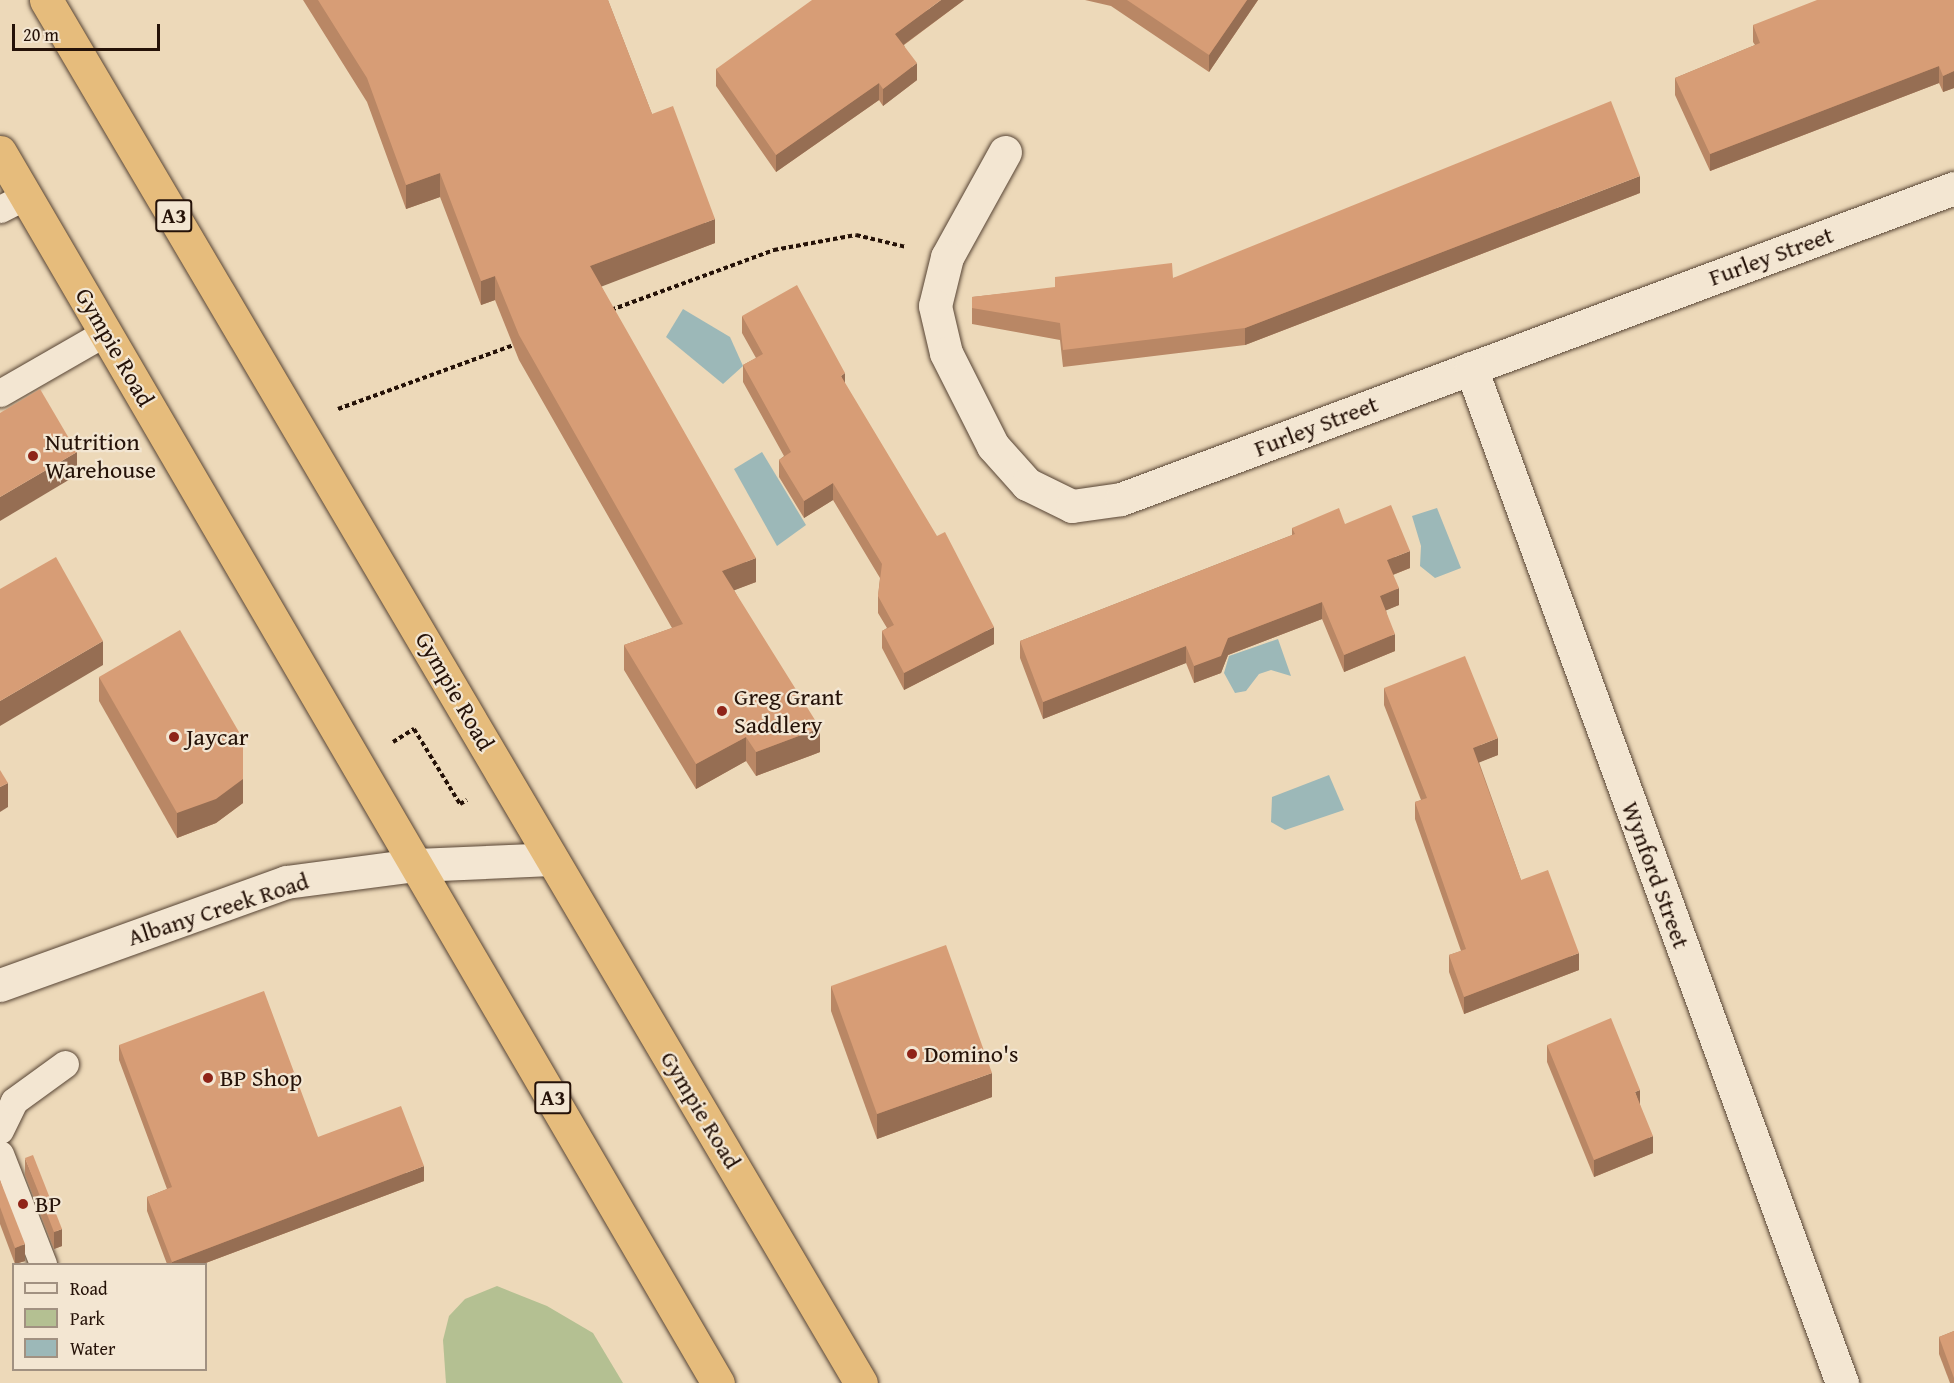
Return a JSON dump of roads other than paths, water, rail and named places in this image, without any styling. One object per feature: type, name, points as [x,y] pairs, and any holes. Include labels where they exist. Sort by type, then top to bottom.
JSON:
[{"type":"highway","name":"Gympie Road","points":[[46,0],[298,424],[551,859],[861,1383]]},
{"type":"highway","name":"Gympie Road","points":[[0,152],[13,202],[106,332],[718,1383]]},
{"type":"street","name":"Furley Street","points":[[1005,152],[947,257],[936,306],[946,353],[993,447],[1027,484],[1072,506],[1121,499],[1954,188]]},
{"type":"street","name":"Wynford Street","points":[[1471,368],[1842,1383]]},
{"type":"street","name":"Albany Creek Road","points":[[0,985],[286,882],[416,865],[551,859]]},
{"type":"lane","points":[[0,393],[106,332]]},
{"type":"lane","points":[[0,1130],[14,1101],[65,1064]]},
{"type":"lane","points":[[0,1154],[43,1263]]},
{"type":"water","points":[[683,309],[730,337],[743,366],[723,384],[666,337]]},
{"type":"water","points":[[762,452],[806,525],[777,546],[734,469]]},
{"type":"water","points":[[1437,508],[1461,568],[1435,578],[1420,566],[1421,546],[1412,516]]},
{"type":"water","points":[[1278,639],[1291,676],[1271,670],[1259,674],[1246,691],[1235,693],[1224,673],[1229,656]]},
{"type":"water","points":[[1329,775],[1344,810],[1285,830],[1271,822],[1272,797]]},
{"type":"place","name":"Nutrition Warehouse","points":[[33,456]]},
{"type":"place","name":"Greg Grant Saddlery","points":[[722,711]]},
{"type":"place","name":"Jaycar","points":[[174,737]]},
{"type":"place","name":"Domino's","points":[[912,1054]]},
{"type":"place","name":"BP Shop","points":[[208,1078]]},
{"type":"place","name":"BP","points":[[23,1204]]}]
